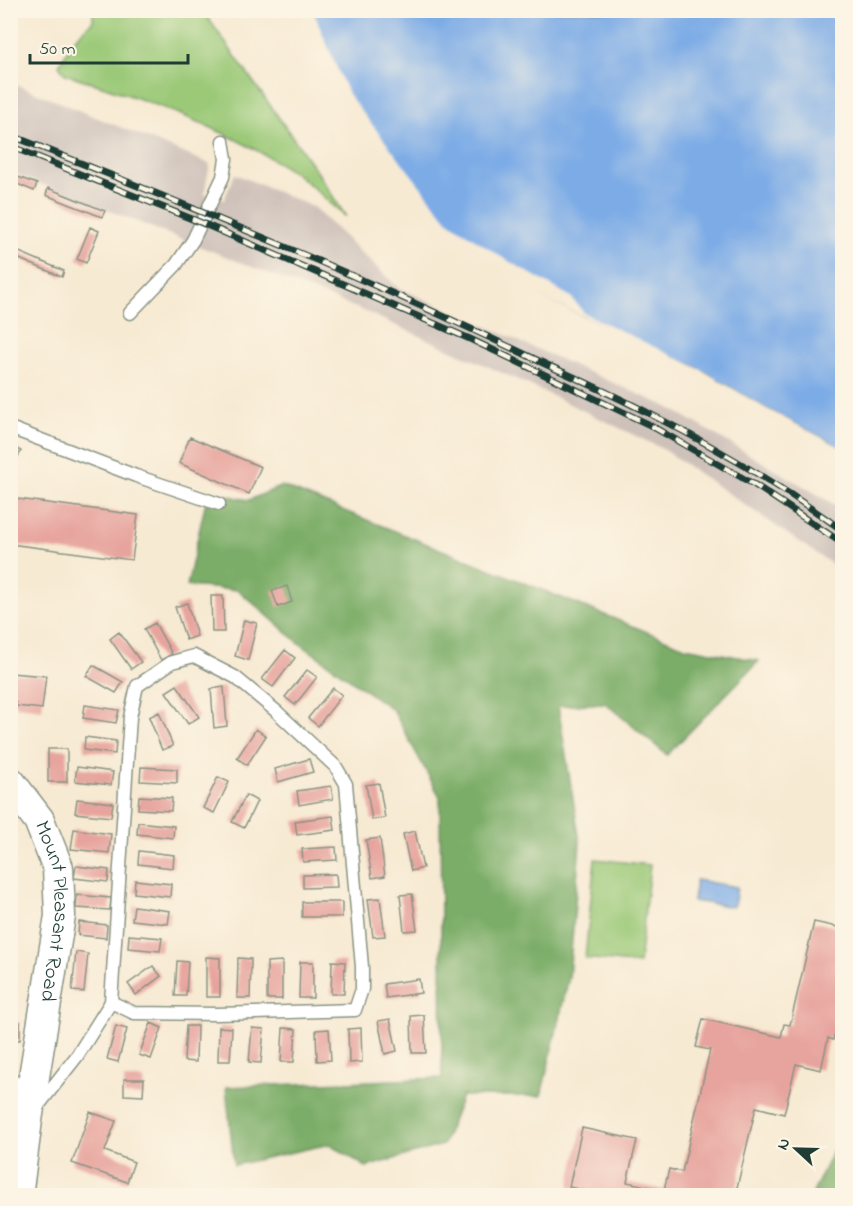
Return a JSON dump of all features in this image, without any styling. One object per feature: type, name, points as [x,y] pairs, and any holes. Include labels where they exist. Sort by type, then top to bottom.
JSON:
[{"type":"street","name":"Mount Pleasant Road","points":[[10,782],[39,820],[58,868],[60,916],[22,1098],[17,1196]]},
{"type":"lane","points":[[130,313],[176,264],[193,240],[223,177],[226,159],[224,141]]},
{"type":"lane","points":[[10,428],[136,476],[219,504]]},
{"type":"lane","points":[[22,1098],[77,1056],[111,1002],[130,717],[137,686],[172,662],[194,656],[235,677],[268,704],[336,767],[346,784],[362,989],[355,1010],[217,1014],[134,1013],[111,1002]]},
{"type":"shaded area","points":[[10,82],[210,164],[204,194],[224,200],[235,174],[313,207],[397,287],[670,408],[842,509],[842,571],[663,449],[536,388],[364,311],[11,172]]},
{"type":"green space","points":[[93,11],[203,11],[318,173],[346,217],[300,177],[239,141],[154,104],[65,74],[59,65],[75,38],[93,21]]},
{"type":"green space","points":[[282,486],[685,647],[759,661],[667,755],[605,703],[558,706],[580,842],[569,977],[541,1096],[462,1096],[443,1145],[366,1167],[330,1144],[234,1165],[226,1087],[442,1078],[440,797],[393,710],[299,643],[238,590],[187,586],[208,492],[249,500]]},
{"type":"green space","points":[[595,859],[650,865],[639,964],[585,958]]},
{"type":"green space","points":[[842,1131],[842,1195],[812,1195]]},
{"type":"water","points":[[287,11],[842,11],[842,448],[765,408],[702,370],[431,246],[313,43]]},
{"type":"water","points":[[696,880],[737,887],[734,907],[693,901]]},
{"type":"pier","points":[[284,10],[313,11],[348,94],[447,220],[498,255],[571,297],[584,313],[702,370],[765,408],[842,448],[842,451],[764,411],[701,373],[583,316],[429,248],[401,223],[358,163],[342,131],[331,94],[310,45]]},
{"type":"building","points":[[10,174],[37,184],[34,191],[10,181]]},
{"type":"building","points":[[48,188],[105,211],[102,217],[46,195]]},
{"type":"building","points":[[90,227],[99,231],[86,263],[77,259]]},
{"type":"building","points":[[10,248],[64,271],[62,277],[10,255]]},
{"type":"building","points":[[190,437],[261,467],[249,494],[179,463]]},
{"type":"building","points":[[10,446],[21,451],[13,466],[10,464]]},
{"type":"building","points":[[10,498],[138,515],[132,560],[10,544]]},
{"type":"building","points":[[287,586],[292,602],[278,607],[272,591]]},
{"type":"building","points":[[211,596],[223,596],[224,632],[212,632]]},
{"type":"building","points":[[187,603],[197,636],[186,640],[175,607]]},
{"type":"building","points":[[244,620],[257,623],[248,660],[235,656]]},
{"type":"building","points":[[155,623],[172,654],[161,660],[144,629]]},
{"type":"building","points":[[119,632],[141,662],[131,669],[110,639]]},
{"type":"building","points":[[285,650],[295,658],[273,687],[262,679]]},
{"type":"building","points":[[93,665],[123,682],[116,693],[86,676]]},
{"type":"building","points":[[307,670],[317,677],[295,705],[285,697]]},
{"type":"building","points":[[10,673],[46,676],[42,709],[16,706],[16,703],[10,702]]},
{"type":"building","points":[[177,685],[199,717],[188,724],[166,692]]},
{"type":"building","points":[[224,687],[227,726],[214,728],[211,689]]},
{"type":"building","points":[[333,688],[342,695],[318,726],[308,718]]},
{"type":"building","points":[[85,705],[119,710],[116,723],[83,718]]},
{"type":"building","points":[[159,712],[173,746],[162,750],[149,717]]},
{"type":"building","points":[[256,729],[266,736],[247,765],[237,758]]},
{"type":"building","points":[[85,737],[116,741],[115,754],[84,750]]},
{"type":"building","points":[[48,749],[67,749],[67,782],[48,782]]},
{"type":"building","points":[[309,759],[313,772],[278,782],[275,769]]},
{"type":"building","points":[[77,767],[113,772],[111,785],[75,781]]},
{"type":"building","points":[[141,767],[177,769],[177,783],[140,781]]},
{"type":"building","points":[[218,777],[229,782],[214,813],[203,808]]},
{"type":"building","points":[[379,783],[385,818],[372,820],[366,785]]},
{"type":"building","points":[[331,786],[333,799],[299,805],[297,791]]},
{"type":"building","points":[[246,795],[257,801],[244,828],[232,822]]},
{"type":"building","points":[[139,796],[172,798],[171,811],[138,809]]},
{"type":"building","points":[[77,799],[113,803],[111,817],[75,813]]},
{"type":"building","points":[[333,816],[335,830],[297,835],[295,821]]},
{"type":"building","points":[[138,822],[174,826],[173,838],[137,834]]},
{"type":"building","points":[[74,829],[111,834],[109,853],[71,849]]},
{"type":"building","points":[[415,831],[423,868],[411,871],[403,834]]},
{"type":"building","points":[[380,838],[385,876],[372,878],[366,840]]},
{"type":"building","points":[[336,847],[337,860],[303,862],[302,849]]},
{"type":"building","points":[[139,851],[174,855],[173,868],[138,864]]},
{"type":"building","points":[[76,866],[109,870],[108,882],[74,878]]},
{"type":"building","points":[[336,874],[337,887],[303,888],[303,875]]},
{"type":"building","points":[[135,880],[171,884],[170,897],[134,893]]},
{"type":"building","points":[[412,894],[417,930],[404,931],[400,895]]},
{"type":"building","points":[[77,895],[111,898],[110,910],[76,908]]},
{"type":"building","points":[[380,898],[385,936],[373,937],[368,899]]},
{"type":"building","points":[[302,902],[342,902],[342,917],[302,917]]},
{"type":"building","points":[[134,906],[170,911],[168,924],[132,920]]},
{"type":"building","points":[[79,922],[107,925],[106,938],[78,935]]},
{"type":"building","points":[[814,922],[842,928],[842,1036],[835,1034],[833,1040],[828,1038],[821,1070],[796,1064],[784,1114],[756,1107],[735,1196],[599,1196],[600,1194],[569,1187],[582,1128],[637,1140],[627,1182],[664,1190],[669,1169],[682,1172],[710,1050],[696,1047],[703,1019],[781,1037],[784,1024],[790,1025]]},
{"type":"building","points":[[129,935],[162,938],[160,951],[128,948]]},
{"type":"building","points":[[76,952],[88,954],[84,992],[72,991]]},
{"type":"building","points":[[206,957],[220,958],[220,997],[206,997]]},
{"type":"building","points":[[238,958],[251,959],[250,998],[237,998]]},
{"type":"building","points":[[177,961],[188,962],[186,996],[175,996]]},
{"type":"building","points":[[282,961],[282,999],[267,999],[267,962]]},
{"type":"building","points":[[332,961],[345,962],[344,994],[331,994]]},
{"type":"building","points":[[300,962],[313,962],[313,998],[299,998]]},
{"type":"building","points":[[153,966],[161,976],[136,995],[128,984]]},
{"type":"building","points":[[419,979],[421,993],[386,998],[384,984]]},
{"type":"building","points":[[424,1015],[426,1053],[412,1053],[411,1016]]},
{"type":"building","points":[[390,1019],[397,1051],[385,1054],[378,1021]]},
{"type":"building","points":[[10,1022],[20,1022],[20,1040],[10,1040]]},
{"type":"building","points":[[151,1023],[162,1028],[151,1059],[139,1055]]},
{"type":"building","points":[[116,1026],[127,1029],[118,1062],[107,1059]]},
{"type":"building","points":[[186,1026],[197,1026],[196,1062],[184,1061]]},
{"type":"building","points":[[219,1027],[232,1028],[230,1061],[218,1061]]},
{"type":"building","points":[[252,1028],[264,1029],[261,1063],[249,1062]]},
{"type":"building","points":[[283,1028],[296,1029],[294,1062],[281,1062]]},
{"type":"building","points":[[361,1028],[362,1062],[349,1063],[348,1029]]},
{"type":"building","points":[[329,1029],[331,1060],[317,1061],[316,1030]]},
{"type":"building","points":[[124,1079],[144,1079],[143,1096],[124,1095]]},
{"type":"building","points":[[90,1112],[116,1121],[105,1151],[134,1162],[127,1182],[72,1163]]},
{"type":"railway","points":[[10,135],[212,216],[345,273],[478,332],[611,395],[677,428],[773,483],[842,530]]},
{"type":"railway","points":[[10,146],[202,223],[470,339],[648,424],[755,485],[842,543]]}]
